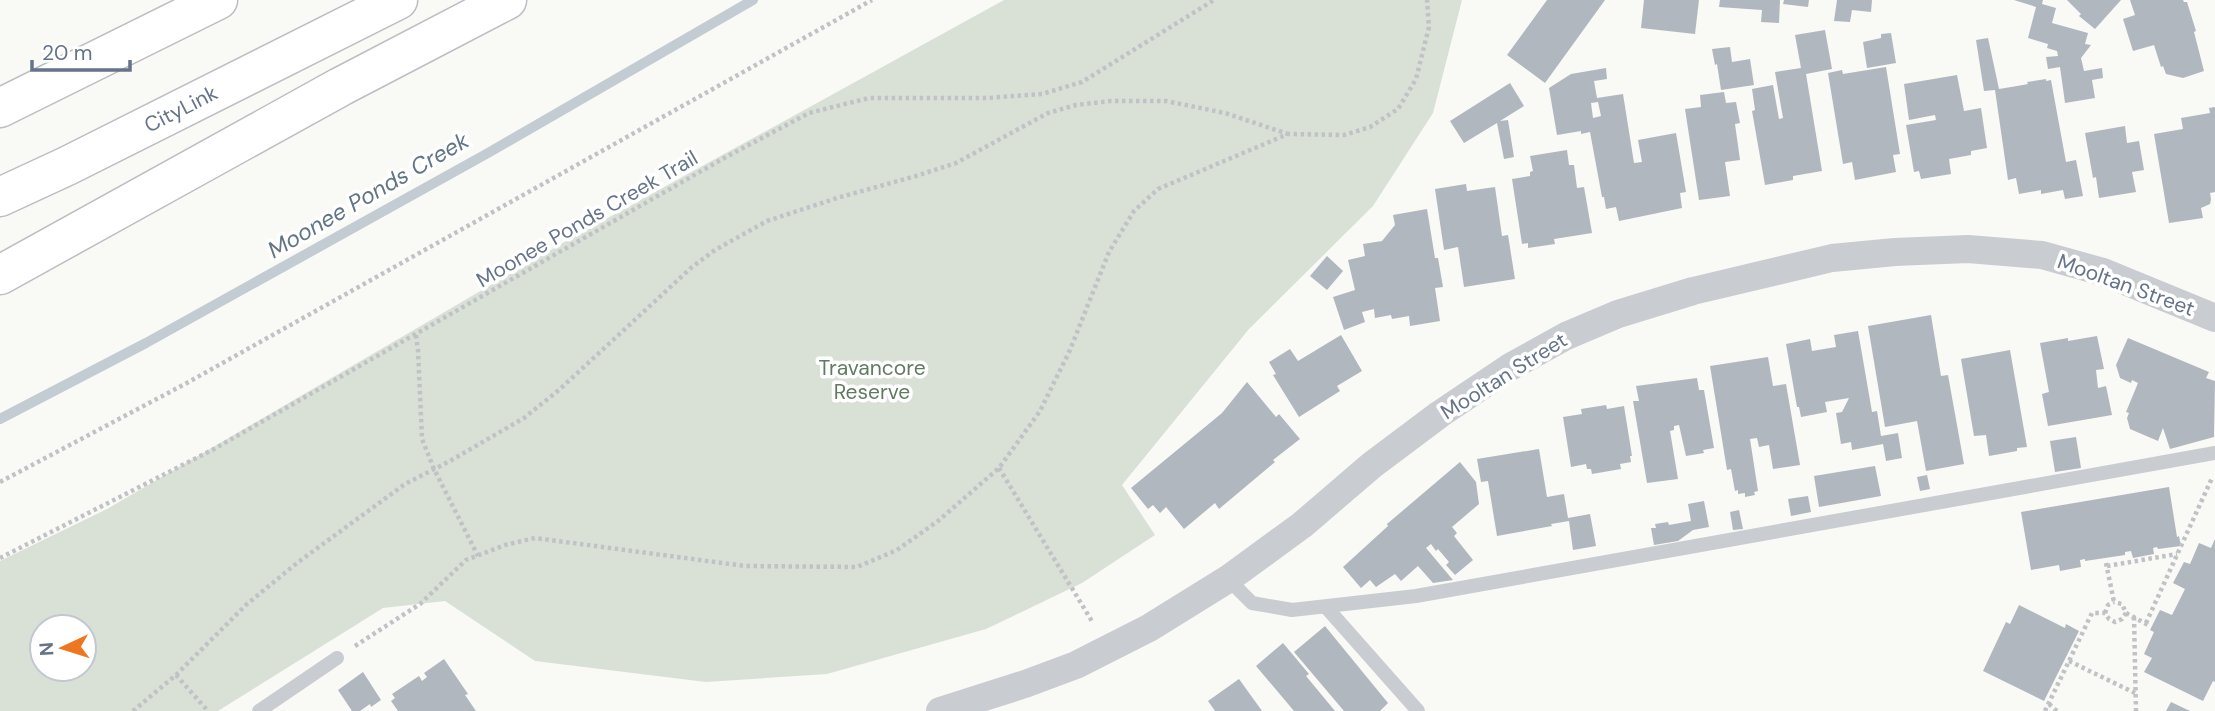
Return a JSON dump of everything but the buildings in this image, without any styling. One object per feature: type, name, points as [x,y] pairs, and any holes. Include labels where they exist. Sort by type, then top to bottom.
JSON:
[{"type":"highway","points":[[0,108],[218,0]]},
{"type":"highway","name":"CityLink","points":[[0,197],[398,0]]},
{"type":"highway","points":[[0,275],[340,86],[508,0]]},
{"type":"street","name":"Mooltan Street","points":[[940,711],[1025,684],[1109,649],[1149,628],[1228,579],[1302,525],[1431,421],[1510,367],[1576,331],[1618,314],[1693,291],[1832,258],[1968,249],[2042,255],[2103,272],[2215,318]]},
{"type":"lane","points":[[1228,579],[1252,603],[1292,610],[1416,596],[2215,453]]},
{"type":"lane","points":[[1326,607],[1418,711]]},
{"type":"lane","points":[[259,711],[337,658]]},
{"type":"path","points":[[0,482],[197,377],[872,0]]},
{"type":"path","name":"Moonee Ponds Creek Trail","points":[[0,558],[214,449],[726,157],[809,113],[869,98],[988,98],[1042,94],[1082,82],[1214,0]]},
{"type":"path","points":[[133,711],[176,675],[247,604],[297,563],[405,484],[524,418],[559,390],[692,267],[715,250],[767,221],[956,163],[1048,113],[1076,105],[1111,101],[1166,101],[1225,113],[1288,134],[1344,135],[1370,127],[1398,109],[1416,79],[1429,27],[1427,0]]},
{"type":"path","points":[[337,658],[420,604],[466,560],[505,545],[535,538],[745,566],[857,567],[897,550],[938,521],[999,468],[1040,411],[1070,350],[1109,252],[1134,211],[1158,189],[1288,134]]},
{"type":"path","points":[[416,335],[422,439],[434,469],[478,556]]},
{"type":"path","points":[[999,468],[1109,649]]},
{"type":"path","points":[[2105,613],[2108,605],[2114,602],[2122,604],[2126,613],[2148,624],[2215,471]]},
{"type":"path","points":[[2114,602],[2106,565],[2177,554]]},
{"type":"path","points":[[2045,711],[2092,613],[2105,613]]},
{"type":"path","points":[[2105,613],[2115,622],[2122,619],[2126,613]]},
{"type":"path","points":[[2134,617],[2136,711]]},
{"type":"path","points":[[2069,661],[2136,693]]},
{"type":"path","points":[[176,675],[208,711]]},
{"type":"path","points":[[2049,704],[2057,711]]},
{"type":"green space","name":"Travancore Reserve","points":[[1004,0],[1462,0],[1433,113],[1373,206],[1249,329],[1122,485],[1155,535],[1082,583],[986,629],[827,674],[706,682],[535,661],[445,601],[383,608],[218,711],[0,711],[0,561],[107,509],[568,240]]},
{"type":"waterway","name":"Moonee Ponds Creek","points":[[0,419],[146,343],[488,153],[753,0]]}]
